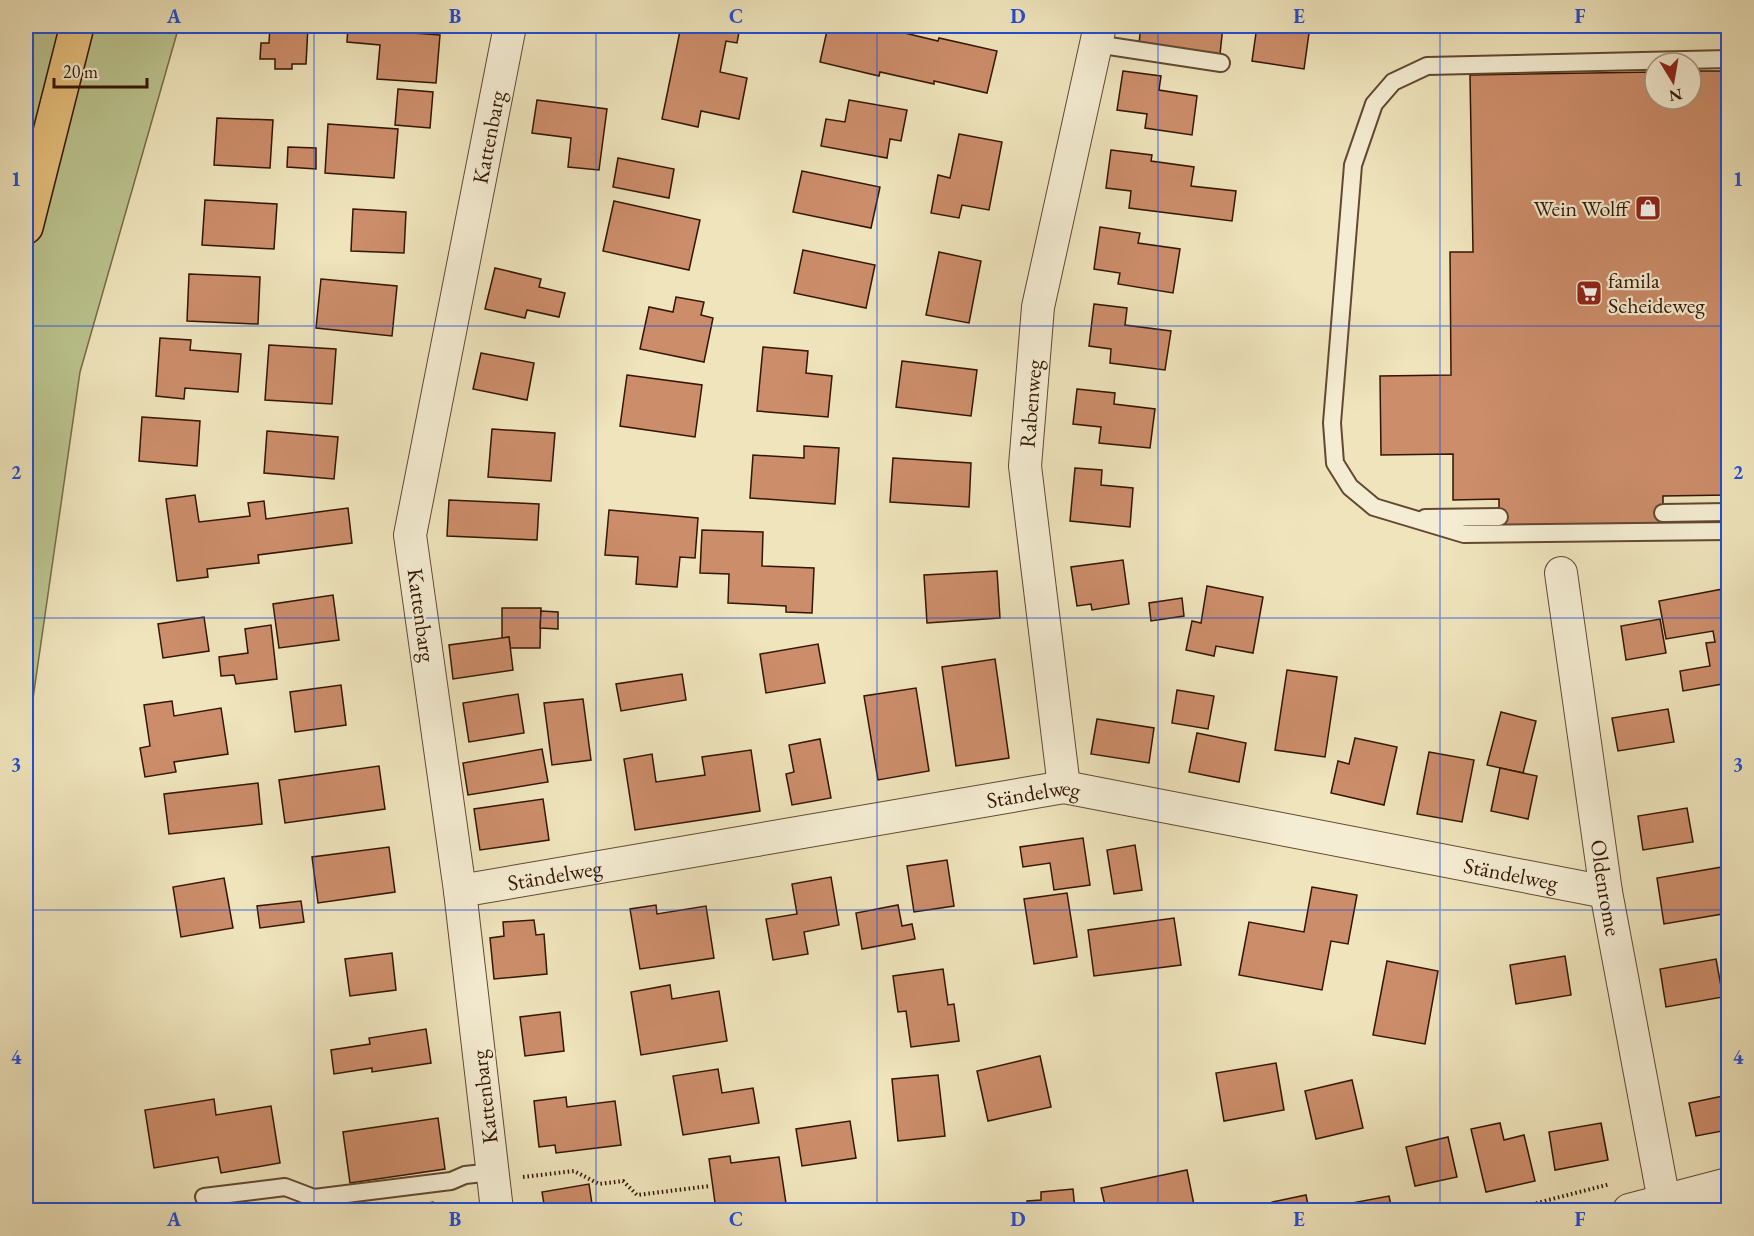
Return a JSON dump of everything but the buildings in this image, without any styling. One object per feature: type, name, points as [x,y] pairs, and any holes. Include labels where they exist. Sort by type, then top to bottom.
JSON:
[{"type":"highway","points":[[26,226],[77,26]]},
{"type":"street","name":"Kattenbarg","points":[[495,1188],[460,891],[410,535],[510,26]]},
{"type":"street","name":"Rabenweg","points":[[1064,787],[1025,466],[1038,307],[1098,35]]},
{"type":"street","name":"Oldenrome","points":[[1561,573],[1606,892],[1664,1201]]},
{"type":"street","name":"Ständelweg","points":[[460,891],[1064,787],[1606,892]]},
{"type":"street","points":[[1629,1210],[1728,1184]]},
{"type":"lane","points":[[1098,35],[1221,63]]},
{"type":"lane","points":[[1728,59],[1427,66],[1393,82],[1374,104],[1353,165],[1332,423],[1335,463],[1350,487],[1374,507],[1407,519],[1464,534],[1728,531]]},
{"type":"lane","points":[[1663,513],[1728,512]]},
{"type":"lane","points":[[1407,519],[1499,517]]},
{"type":"lane","points":[[204,1197],[285,1187],[314,1198],[451,1181],[465,1174],[495,1188]]},
{"type":"path","points":[[495,1188],[574,1171],[598,1184],[622,1181],[637,1195],[710,1186]]},
{"type":"green space","points":[[26,26],[179,26],[80,372],[26,747]]},
{"type":"place","name":"Wein Wolff","points":[[1648,208]]},
{"type":"place","name":"famila Scheideweg","points":[[1589,293]]}]
